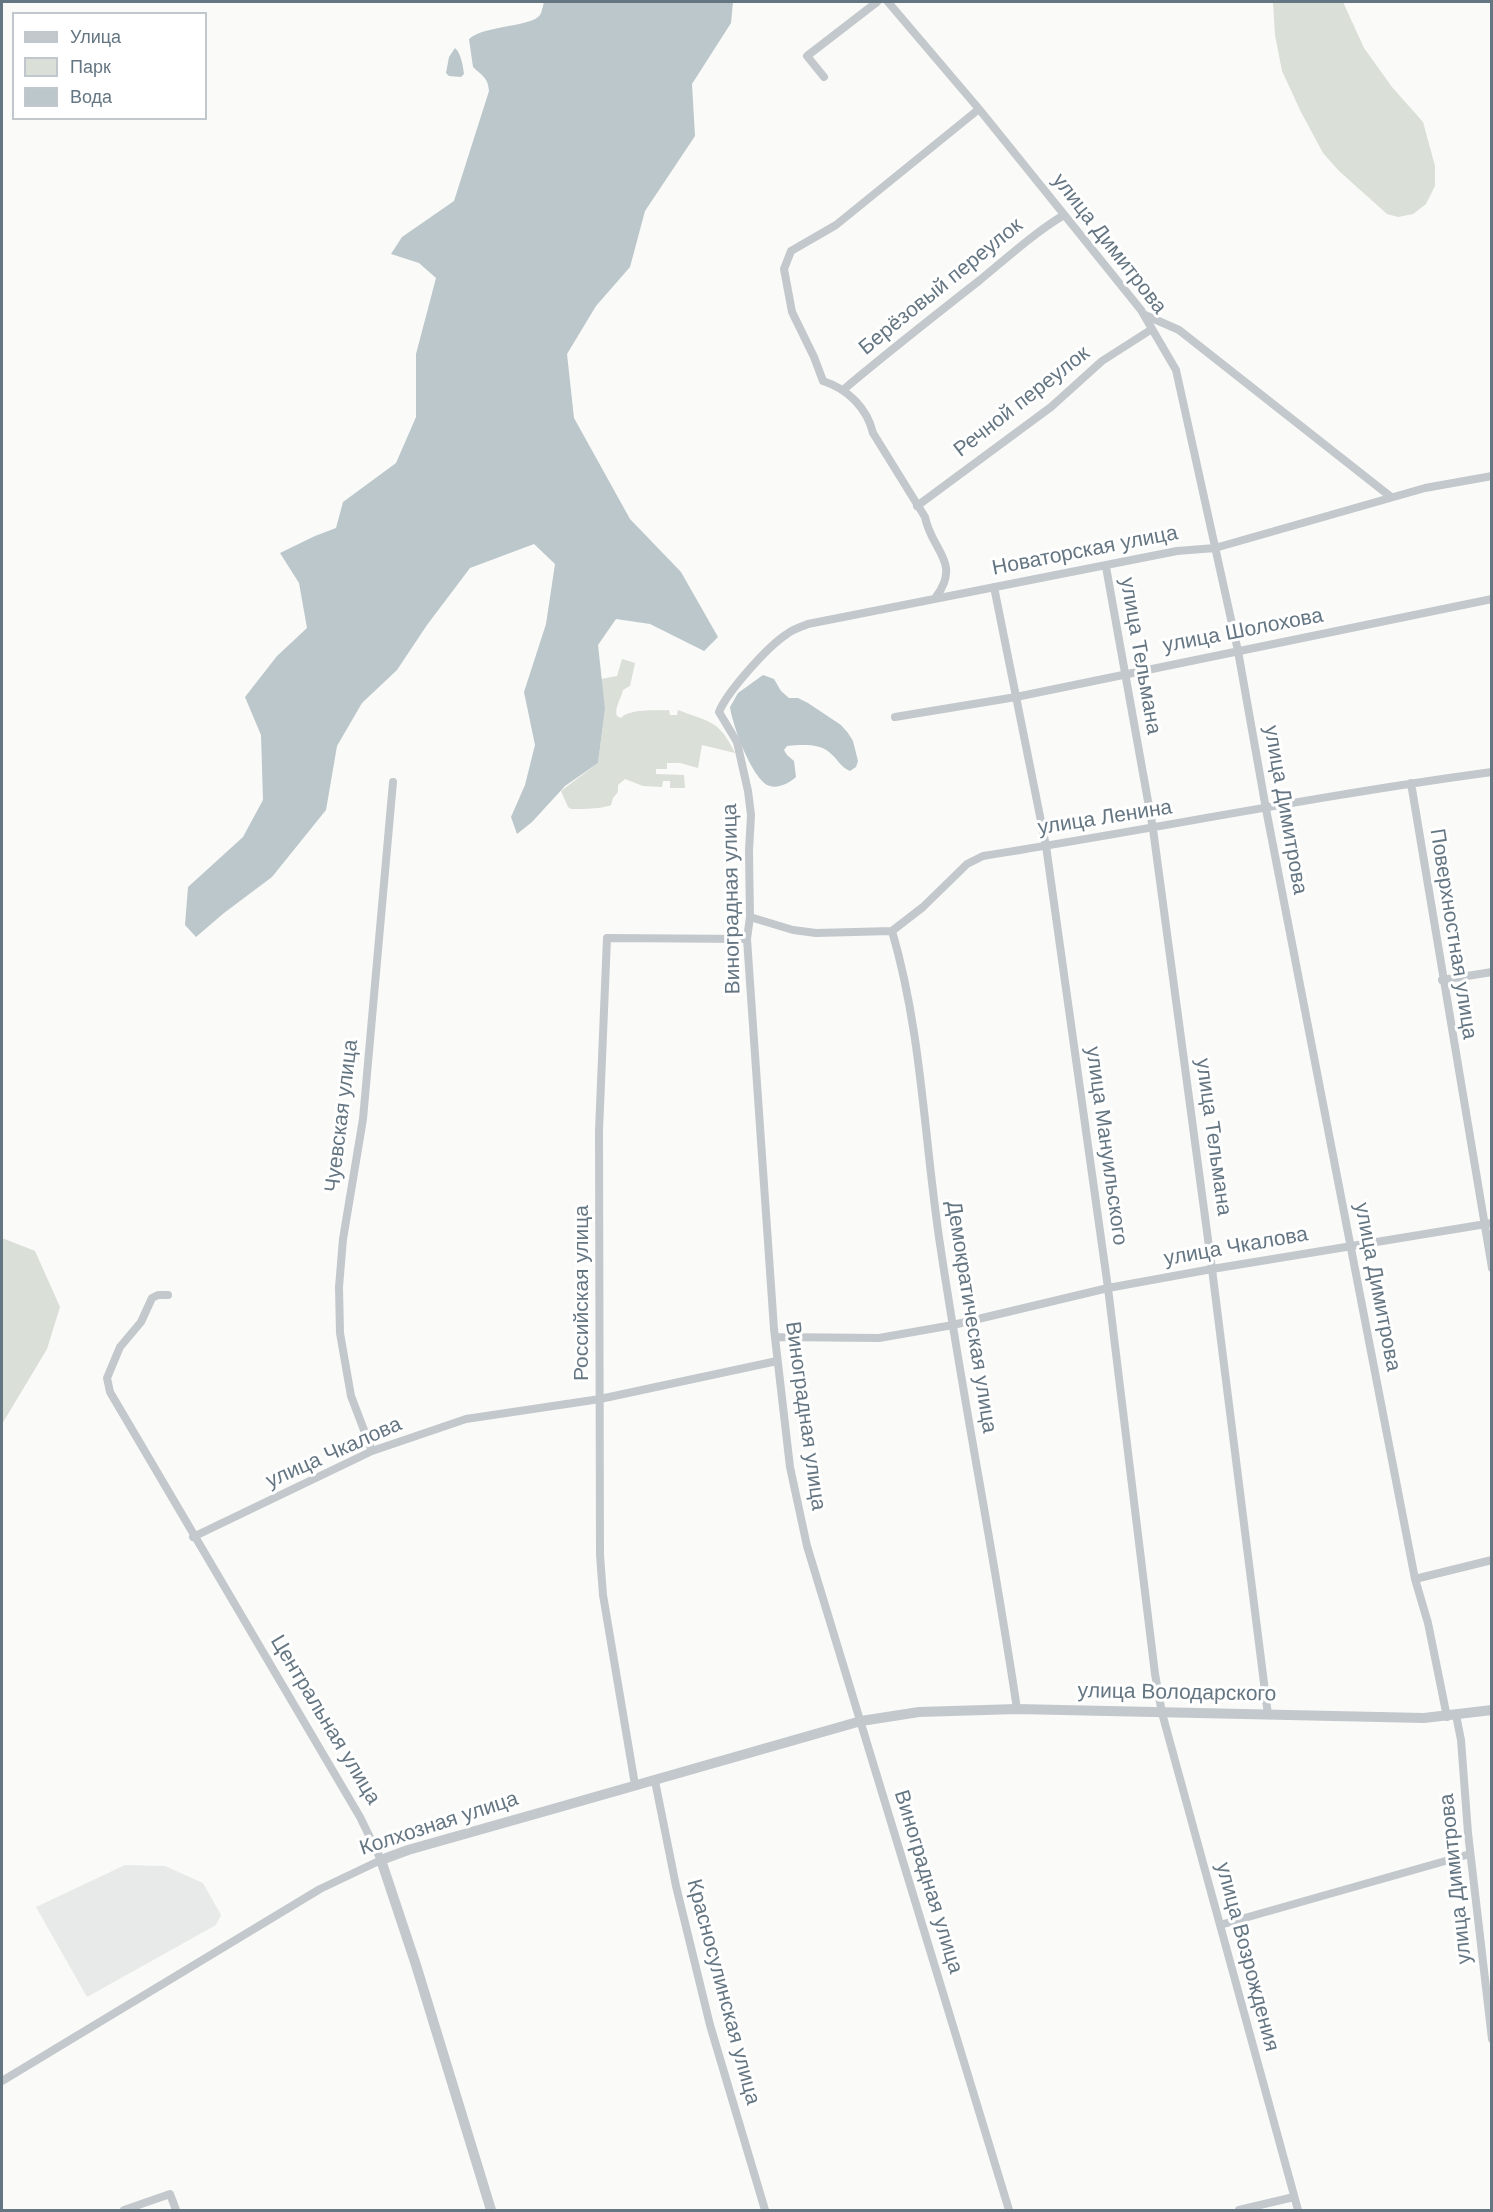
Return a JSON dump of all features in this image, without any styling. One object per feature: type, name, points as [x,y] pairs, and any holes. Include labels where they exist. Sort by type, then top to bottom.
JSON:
[{"type":"street","points":[[824,77],[807,56],[877,2]]},
{"type":"street","name":"улица Димитрова","points":[[888,2],[979,109],[1144,315],[1176,370],[1238,651],[1266,809],[1415,1579],[1451,1716],[1461,1740],[1470,1854],[1491,2039]]},
{"type":"street","points":[[936,597],[946,583],[944,558],[926,527],[924,517],[873,433],[869,418],[839,386],[823,381],[792,312],[784,269],[791,251],[837,225],[979,109]]},
{"type":"street","name":"Берёзовый переулок","points":[[843,390],[1042,228],[1064,215]]},
{"type":"street","points":[[1144,315],[1179,330],[1391,497]]},
{"type":"street","name":"Речной переулок","points":[[917,506],[1051,406],[1102,361],[1152,329]]},
{"type":"street","name":"Новаторская улица","points":[[719,712],[723,701],[770,649],[787,633],[808,624],[936,597],[1106,567],[1177,551],[1215,548],[1425,488],[1491,476]]},
{"type":"street","name":"улица Тельмана","points":[[1106,567],[1153,829],[1212,1269],[1268,1715]]},
{"type":"street","name":"улица Мануильского","points":[[994,587],[1046,846],[1108,1288],[1153,1663],[1162,1713]]},
{"type":"street","name":"улица Шолохова","points":[[896,717],[1016,697],[1491,599]]},
{"type":"street","name":"Виноградная улица","points":[[719,712],[736,742],[748,791],[751,815],[750,917],[747,939],[775,1337],[790,1467],[807,1546],[1009,2211]]},
{"type":"street","name":"улица Ленина","points":[[892,930],[923,907],[967,864],[983,856],[1153,829],[1411,783],[1491,772]]},
{"type":"street","name":"Чуевская улица","points":[[372,1451],[351,1396],[340,1333],[339,1287],[343,1239],[363,1119],[393,782]]},
{"type":"street","name":"Поверхностная улица","points":[[1411,783],[1442,980],[1487,1224],[1491,1268]]},
{"type":"street","points":[[750,917],[793,930],[816,933],[892,930]]},
{"type":"street","name":"Демократическая улица","points":[[892,930],[905,974],[917,1045],[928,1156],[953,1325],[1017,1709]]},
{"type":"street","name":"Российская улица","points":[[635,1785],[603,1595],[600,1544],[599,1131],[607,938],[747,939]]},
{"type":"street","points":[[1442,980],[1491,972]]},
{"type":"street","name":"улица Чкалова","points":[[775,1337],[879,1338],[953,1325],[1108,1288],[1351,1245],[1487,1224]]},
{"type":"street","name":"Центральная улица","points":[[168,1295],[158,1295],[152,1298],[141,1322],[120,1347],[108,1372],[107,1384],[193,1537],[360,1817],[381,1860],[416,1965],[491,2211]]},
{"type":"street","name":"улица Чкалова","points":[[193,1537],[372,1451],[466,1419],[600,1399],[777,1361]]},
{"type":"street","points":[[1415,1579],[1491,1560]]},
{"type":"street","name":"улица Володарского","points":[[861,1721],[919,1712],[1017,1709],[1391,1718],[1451,1716],[1491,1710]]},
{"type":"street","name":"улица Возрождения","points":[[1162,1713],[1298,2211]]},
{"type":"street","name":"Колхозная улица","points":[[2,2081],[320,1889],[381,1860],[419,1847],[861,1721]]},
{"type":"street","name":"Красносулинская улица","points":[[655,1781],[676,1886],[710,2025],[765,2211]]},
{"type":"street","points":[[1220,1925],[1470,1854]]},
{"type":"street","points":[[124,2211],[170,2194],[176,2211]]},
{"type":"street","points":[[1239,2211],[1294,2197]]},
{"type":"shaded area","points":[[125,1865],[165,1866],[203,1883],[221,1915],[216,1925],[87,1997],[36,1907]]},
{"type":"green space","points":[[1273,2],[1343,2],[1364,48],[1392,87],[1423,122],[1435,166],[1435,186],[1426,204],[1413,214],[1398,217],[1387,214],[1339,171],[1323,153],[1282,71],[1275,35]]},
{"type":"green space","points":[[622,659],[635,663],[630,686],[623,690],[618,703],[617,716],[621,718],[637,711],[669,710],[670,715],[677,715],[678,710],[712,723],[724,734],[735,753],[702,745],[698,768],[680,763],[667,763],[667,769],[656,769],[656,774],[684,775],[685,788],[670,788],[670,781],[663,781],[662,787],[643,786],[625,779],[618,785],[618,792],[611,805],[571,809],[561,791],[598,763],[605,709],[601,679],[617,676]]},
{"type":"green space","points":[[2,1238],[35,1251],[60,1307],[47,1349],[2,1424]]},
{"type":"water","points":[[544,2],[733,2],[731,23],[692,84],[695,136],[645,211],[630,267],[596,306],[567,354],[574,418],[630,519],[681,572],[718,637],[704,651],[650,624],[616,619],[598,645],[605,709],[598,763],[565,786],[532,822],[517,834],[511,817],[525,785],[535,745],[524,692],[546,624],[555,564],[534,544],[470,568],[397,670],[362,703],[337,746],[326,810],[272,877],[196,937],[185,925],[188,887],[243,837],[263,800],[261,735],[245,697],[277,656],[307,628],[299,583],[280,553],[336,528],[343,502],[396,463],[416,417],[416,354],[436,278],[419,263],[391,254],[402,237],[454,201],[489,91],[486,80],[473,67],[469,39],[476,34],[535,19],[541,14]]},
{"type":"water","points":[[455,48],[462,64],[464,74],[461,77],[449,76],[446,73],[449,57]]},
{"type":"water","points":[[763,675],[774,679],[781,691],[789,698],[798,698],[808,703],[841,725],[853,741],[858,761],[856,767],[850,771],[820,747],[787,746],[784,750],[794,761],[796,777],[777,787],[763,782],[744,751],[730,707],[738,693]]}]
